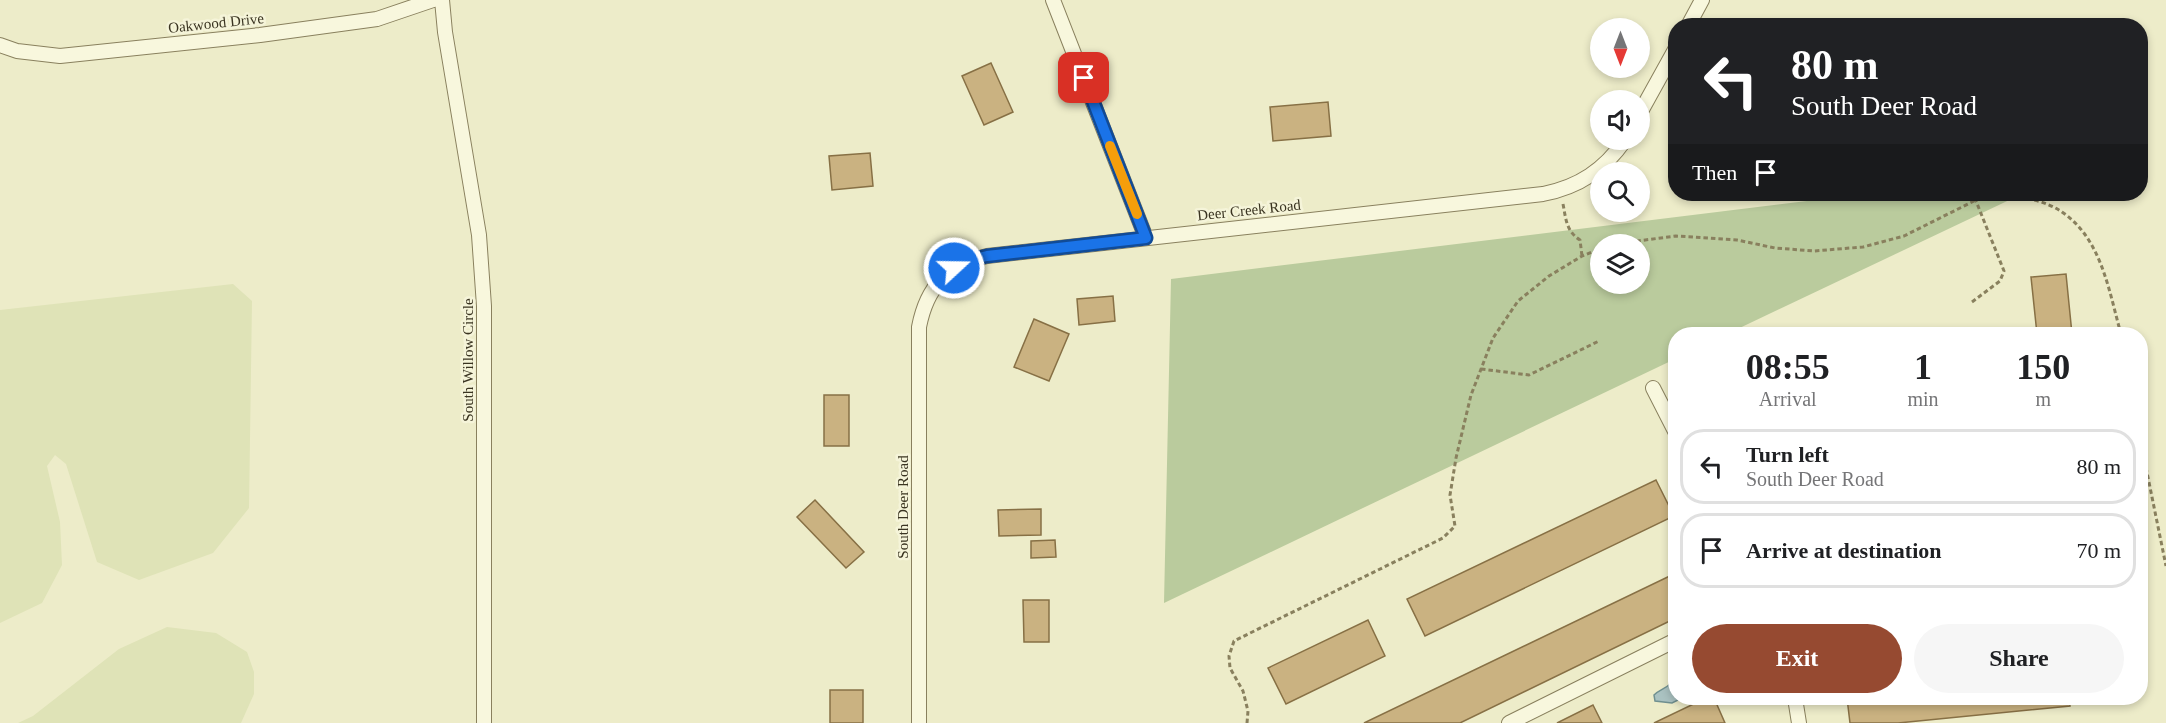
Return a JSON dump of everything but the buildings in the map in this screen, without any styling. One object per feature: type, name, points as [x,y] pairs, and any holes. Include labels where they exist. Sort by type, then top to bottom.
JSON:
[{"type":"street","name":"Oakwood Drive","points":[[0,45],[17,51],[45,55],[72,55],[260,35],[377,19],[433,0]]},
{"type":"street","name":"South Willow Circle","points":[[442,0],[445,32],[483,266],[484,723]]},
{"type":"street","points":[[1053,0],[1146,238]]},
{"type":"street","points":[[1692,18],[1702,0]]},
{"type":"street","points":[[1650,95],[1668,62]]},
{"type":"street","name":"Deer Creek Road","points":[[930,292],[954,268],[970,260],[987,256],[1559,191],[1582,182],[1600,170],[1618,150]]},
{"type":"street","name":"South Deer Road","points":[[919,723],[919,332],[923,309],[930,292]]},
{"type":"street","points":[[1653,388],[1668,417]]},
{"type":"street","points":[[1509,723],[1668,644]]},
{"type":"street","points":[[1796,705],[1798,723]]},
{"type":"path","points":[[1559,191],[1566,226],[1572,235],[1580,240],[1582,256]]},
{"type":"path","points":[[1650,239],[1676,236],[1737,240],[1775,248],[1814,251],[1863,247],[1904,236],[1974,201]]},
{"type":"path","points":[[1972,302],[2000,281],[2004,271],[1976,201]]},
{"type":"path","points":[[2038,201],[2061,210],[2076,223],[2099,256],[2119,327]]},
{"type":"path","points":[[1247,723],[1248,711],[1243,691],[1230,668],[1228,656],[1234,641],[1443,538],[1455,526],[1450,495],[1456,458],[1471,394],[1493,338],[1518,301],[1549,276],[1590,253]]},
{"type":"path","points":[[1482,369],[1529,375],[1599,341]]},
{"type":"path","points":[[2148,478],[2166,567]]},
{"type":"green space","points":[[1807,201],[2007,201],[1742,327],[1668,327],[1668,362],[1164,603],[1171,279]]},
{"type":"green space","points":[[233,284],[252,301],[249,508],[213,553],[139,580],[97,562],[66,464],[55,455],[47,466],[60,522],[62,565],[42,603],[0,623],[0,310]]},
{"type":"green space","points":[[167,627],[216,633],[247,652],[254,672],[254,694],[241,723],[18,723],[33,716],[119,649]]},
{"type":"water","points":[[1668,686],[1668,703],[1655,701],[1654,695]]},
{"type":"slow traffic","points":[[1110,146],[1137,214]]},
{"type":"route","points":[[954,268],[970,260],[987,256],[1146,238],[1084,78]]}]
